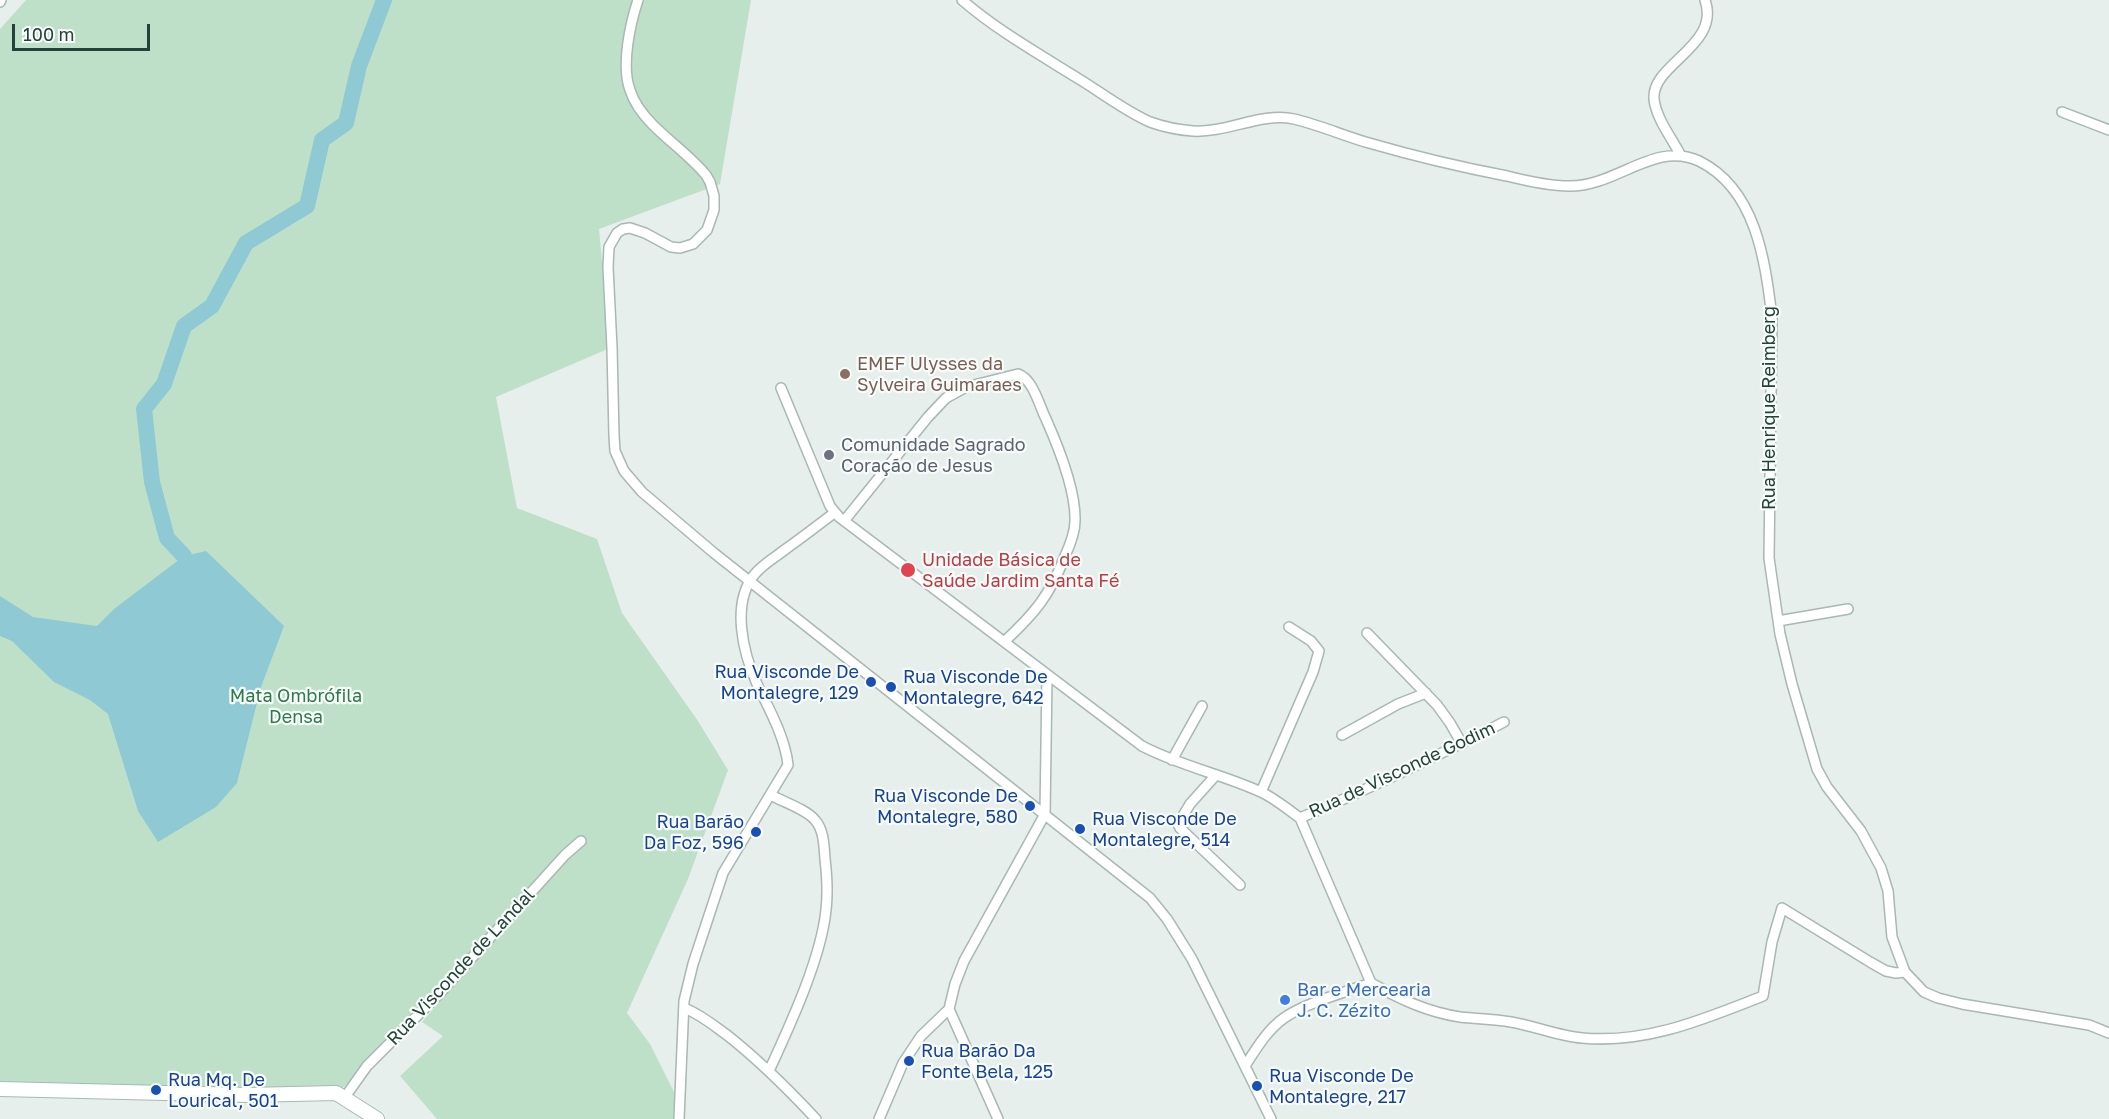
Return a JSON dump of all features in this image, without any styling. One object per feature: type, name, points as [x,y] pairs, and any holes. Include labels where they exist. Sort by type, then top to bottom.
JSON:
[{"type":"main road","points":[[0,1089],[248,1095],[336,1093],[377,1119]]},
{"type":"street","points":[[638,0],[628,53],[630,93],[652,124],[706,175],[712,189],[714,210],[707,230],[686,248],[671,247],[630,228],[617,233],[609,247],[614,436],[615,451],[619,461],[632,482],[642,492],[1144,892],[1158,906],[1192,959],[1271,1119]]},
{"type":"street","points":[[962,0],[989,22],[1136,115],[1151,122],[1172,128],[1212,131],[1263,120],[1292,119],[1406,153],[1538,183],[1568,186],[1592,185],[1643,163],[1669,154],[1680,154],[1660,116],[1654,98],[1655,89],[1660,80],[1700,37],[1707,24],[1709,11],[1705,0]]},
{"type":"street","points":[[2062,112],[2109,130]]},
{"type":"street","name":"Rua Henrique Reimberg","points":[[1680,154],[1719,173],[1738,195],[1755,226],[1767,278],[1772,317],[1769,558],[1778,621],[1792,684],[1817,769],[1827,787],[1861,831],[1881,868],[1888,891],[1896,950],[1905,972],[1924,992],[1938,998],[1962,1004],[2089,1024],[2109,1034]]},
{"type":"street","points":[[844,521],[919,427],[946,398],[966,387],[982,382],[1018,374],[1023,376],[1036,397],[1062,460],[1073,500],[1075,522],[1069,546],[1048,594],[1036,610],[1005,641]]},
{"type":"street","points":[[781,388],[834,513],[1005,641],[1047,677],[1142,746],[1172,760],[1261,792],[1280,802],[1300,818],[1371,982],[1402,1000],[1424,1009],[1459,1017],[1510,1022],[1562,1035],[1605,1039],[1663,1032],[1688,1025],[1763,996],[1772,942],[1782,908],[1870,962],[1896,973],[1905,972]]},
{"type":"street","points":[[679,1119],[684,1008],[693,964],[723,873],[788,765],[785,748],[756,681],[743,644],[742,609],[745,592],[750,580],[763,566],[834,513]]},
{"type":"street","points":[[1778,621],[1848,609]]},
{"type":"street","points":[[1261,792],[1320,651],[1311,641],[1289,627]]},
{"type":"street","points":[[1367,633],[1426,693],[1450,723],[1462,744]]},
{"type":"street","points":[[879,1119],[897,1075],[909,1053],[921,1036],[949,1009],[964,961],[1045,814],[1047,677]]},
{"type":"street","points":[[1342,735],[1398,704],[1426,693]]},
{"type":"street","points":[[1172,760],[1202,706]]},
{"type":"street","name":"Rua de Visconde Godim","points":[[1300,818],[1347,799],[1504,722]]},
{"type":"street","points":[[1216,775],[1190,804],[1178,824],[1239,885]]},
{"type":"street","points":[[769,1071],[807,979],[824,927],[827,883],[824,847],[819,825],[813,817],[771,795]]},
{"type":"street","name":"Rua Visconde de Landal","points":[[345,1097],[358,1076],[440,993],[565,855],[581,841]]},
{"type":"street","points":[[1245,1066],[1266,1036],[1284,1018],[1371,982]]},
{"type":"street","points":[[684,1008],[711,1023],[769,1071],[816,1119]]},
{"type":"street","points":[[949,1009],[998,1119]]},
{"type":"green space","name":"Mata Ombrófila Densa","points":[[26,0],[751,0],[720,184],[599,229],[610,348],[496,397],[517,508],[597,539],[622,613],[698,721],[728,770],[688,879],[627,1013],[650,1044],[678,1100],[678,1119],[437,1119],[400,1076],[443,1036],[422,1022],[566,854],[336,1095],[217,1087],[0,1089],[0,29]]},
{"type":"water","points":[[206,551],[284,626],[261,687],[237,783],[216,807],[158,842],[138,811],[108,714],[90,700],[54,682],[12,641],[0,636],[0,596],[33,617],[97,626],[114,609],[184,556]]},
{"type":"waterway","points":[[184,556],[167,538],[152,482],[144,409],[164,384],[184,326],[212,306],[246,243],[307,206],[322,140],[346,123],[359,66],[384,0]]},
{"type":"place","name":"EMEF Ulysses da Sylveira Guimaraes","points":[[845,374]]},
{"type":"place","name":"Comunidade Sagrado Coração de Jesus","points":[[829,455]]},
{"type":"place","name":"Unidade Básica de Saúde Jardim Santa Fé","points":[[908,570]]},
{"type":"place","name":"Rua Visconde De Montalegre, 129","points":[[871,682]]},
{"type":"place","name":"Rua Visconde De Montalegre, 642","points":[[891,687]]},
{"type":"place","name":"Rua Visconde De Montalegre, 580","points":[[1030,806]]},
{"type":"place","name":"Rua Visconde De Montalegre, 514","points":[[1080,829]]},
{"type":"place","name":"Rua Barão Da Foz, 596","points":[[756,832]]},
{"type":"place","name":"Bar e Mercearia J. C. Zézito","points":[[1285,1000]]},
{"type":"place","name":"Rua Barão Da Fonte Bela, 125","points":[[909,1061]]},
{"type":"place","name":"Rua Visconde De Montalegre, 217","points":[[1257,1086]]},
{"type":"place","name":"Rua Mq. De Lourical, 501","points":[[156,1090]]}]
